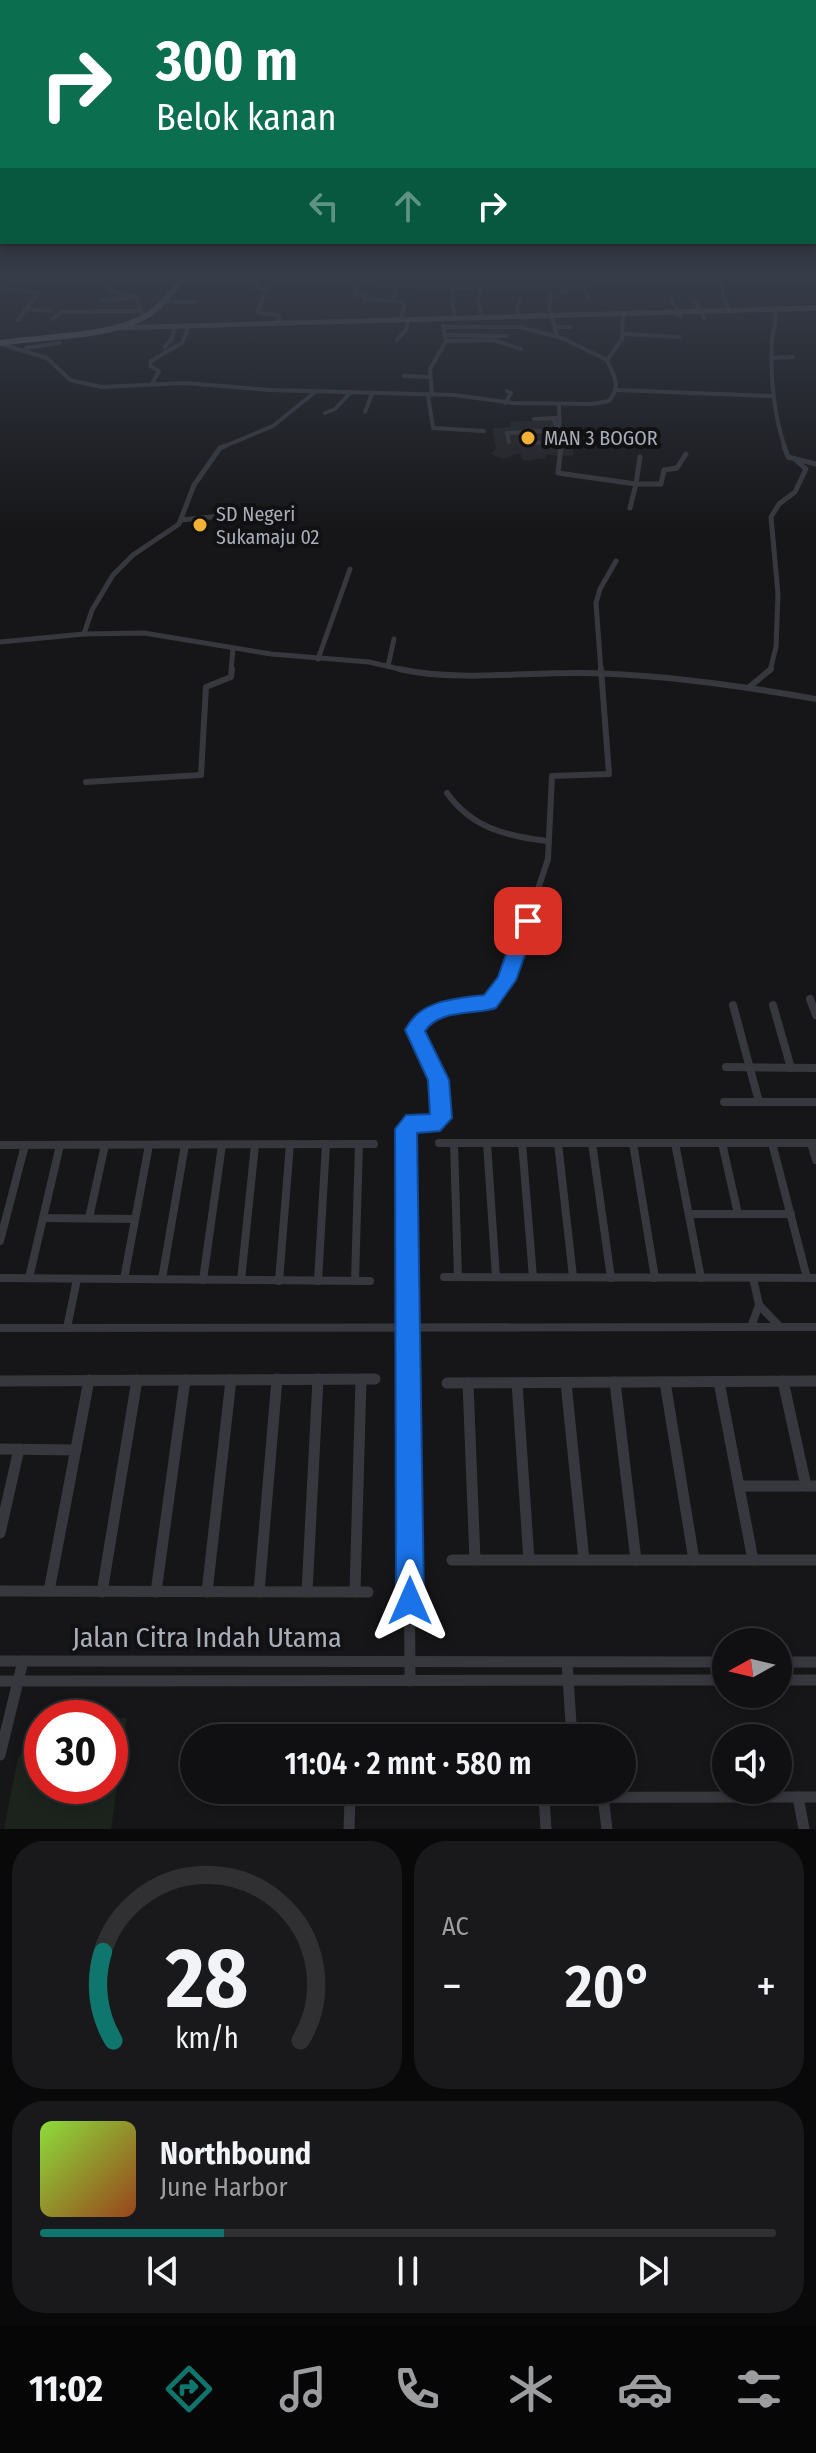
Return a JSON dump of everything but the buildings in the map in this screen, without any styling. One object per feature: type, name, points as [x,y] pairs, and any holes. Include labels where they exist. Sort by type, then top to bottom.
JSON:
[{"type":"street","points":[[50,361],[65,377],[106,387],[152,384],[430,395],[505,403],[559,404],[600,404],[609,401],[616,390],[618,378],[608,361]]},
{"type":"street","points":[[151,361],[150,366],[159,370],[152,384]]},
{"type":"street","points":[[434,361],[429,377],[433,428],[484,431]]},
{"type":"street","points":[[771,361],[772,396],[785,451],[797,461],[816,464]]},
{"type":"street","points":[[404,376],[429,377]]},
{"type":"street","points":[[616,390],[772,396]]},
{"type":"street","points":[[181,520],[201,473],[224,445],[273,426],[316,391]]},
{"type":"street","points":[[505,403],[511,393],[507,391]]},
{"type":"street","points":[[325,413],[335,409],[351,393]]},
{"type":"street","points":[[365,412],[372,394]]},
{"type":"street","points":[[534,443],[557,442],[559,404]]},
{"type":"street","points":[[534,419],[556,418]]},
{"type":"street","points":[[556,418],[562,430],[558,473],[636,484],[661,484],[664,470],[677,468],[686,454]]},
{"type":"street","points":[[509,442],[507,433],[558,430]]},
{"type":"street","points":[[630,508],[640,457]]},
{"type":"street","points":[[748,688],[763,678],[773,665],[778,594],[771,517],[779,504],[795,492],[806,469],[797,461]]},
{"type":"street","points":[[84,634],[92,610],[113,575],[133,555],[181,520],[221,516]]},
{"type":"street","points":[[410,1681],[406,1129],[414,1122],[433,1124],[441,1118],[441,1089],[415,1030],[416,1024],[444,1009],[489,1002],[507,980],[548,859],[552,776],[604,775],[611,770],[597,596],[616,561]]},
{"type":"street","points":[[318,659],[350,569]]},
{"type":"street","points":[[0,642],[84,634],[144,633],[233,648],[388,666],[440,676],[545,672],[604,675],[748,688],[816,699]]},
{"type":"street","points":[[388,666],[394,639]]},
{"type":"street","points":[[86,782],[201,775],[206,687],[231,677],[233,648]]},
{"type":"street","points":[[447,793],[456,807],[486,829],[547,841]]},
{"type":"street","points":[[810,999],[816,1012]]},
{"type":"street","points":[[733,1005],[759,1102]]},
{"type":"street","points":[[773,1005],[791,1068]]},
{"type":"street","points":[[726,1067],[816,1068]]},
{"type":"street","points":[[724,1102],[816,1102]]},
{"type":"street","points":[[439,1143],[814,1143],[816,1160]]},
{"type":"street","points":[[454,1143],[458,1277]]},
{"type":"street","points":[[487,1143],[496,1277]]},
{"type":"street","points":[[522,1143],[533,1277]]},
{"type":"street","points":[[558,1143],[573,1277]]},
{"type":"street","points":[[592,1143],[611,1278]]},
{"type":"street","points":[[633,1143],[655,1278]]},
{"type":"street","points":[[675,1143],[701,1278]]},
{"type":"street","points":[[722,1143],[738,1214]]},
{"type":"street","points":[[444,1277],[812,1278],[772,1143]]},
{"type":"street","points":[[279,1281],[290,1144]]},
{"type":"street","points":[[318,1281],[326,1144]]},
{"type":"street","points":[[355,1281],[359,1144]]},
{"type":"street","points":[[0,1145],[374,1144]]},
{"type":"street","points":[[0,1241],[25,1145]]},
{"type":"street","points":[[29,1278],[60,1145]]},
{"type":"street","points":[[89,1218],[105,1145]]},
{"type":"street","points":[[124,1279],[149,1145]]},
{"type":"street","points":[[162,1279],[185,1145]]},
{"type":"street","points":[[203,1280],[222,1145]]},
{"type":"street","points":[[241,1280],[255,1145]]},
{"type":"street","points":[[689,1214],[791,1214]]},
{"type":"street","points":[[43,1218],[135,1219]]},
{"type":"street","points":[[0,1278],[370,1281]]},
{"type":"street","points":[[753,1278],[759,1305],[780,1327]]},
{"type":"street","points":[[67,1328],[77,1279]]},
{"type":"street","points":[[751,1327],[759,1305]]},
{"type":"street","points":[[0,1328],[816,1327]]},
{"type":"street","points":[[259,1592],[277,1379]]},
{"type":"street","points":[[307,1592],[318,1379]]},
{"type":"street","points":[[355,1592],[361,1379]]},
{"type":"street","points":[[0,1381],[375,1379]]},
{"type":"street","points":[[49,1591],[89,1380]]},
{"type":"street","points":[[102,1592],[137,1380]]},
{"type":"street","points":[[156,1592],[185,1380]]},
{"type":"street","points":[[207,1592],[231,1380]]},
{"type":"street","points":[[739,1486],[811,1486],[783,1381]]},
{"type":"street","points":[[447,1383],[816,1381]]},
{"type":"street","points":[[615,1382],[636,1560]]},
{"type":"street","points":[[665,1382],[694,1560]]},
{"type":"street","points":[[719,1382],[753,1560]]},
{"type":"street","points":[[468,1383],[475,1560]]},
{"type":"street","points":[[517,1383],[529,1560]]},
{"type":"street","points":[[566,1383],[584,1560]]},
{"type":"street","points":[[0,1449],[76,1450]]},
{"type":"street","points":[[0,1533],[19,1449]]},
{"type":"street","points":[[452,1560],[816,1560]]},
{"type":"street","points":[[0,1591],[368,1592]]},
{"type":"street","name":"Jalan Citra Indah Utama","points":[[0,1661],[712,1662]]},
{"type":"street","points":[[0,1755],[23,1661]]},
{"type":"street","points":[[792,1662],[816,1662]]},
{"type":"street","points":[[567,1663],[571,1724]]},
{"type":"street","points":[[0,1681],[712,1680]]},
{"type":"street","points":[[792,1680],[816,1680]]},
{"type":"street","points":[[636,1797],[816,1797]]},
{"type":"street","points":[[798,1797],[804,1829]]},
{"type":"street","points":[[349,1829],[350,1804]]},
{"type":"street","points":[[544,1804],[546,1829]]},
{"type":"street","points":[[604,1804],[607,1829]]},
{"type":"shaded area","name":"MAN 3 BOGOR","points":[[559,419],[562,430],[560,445],[573,445],[573,456],[546,455],[545,458],[523,461],[520,453],[503,459],[491,454],[496,448],[492,428],[511,427],[510,422]]},
{"type":"shaded area","points":[[24,1750],[24,1804],[115,1804],[111,1829],[4,1829],[18,1758]]},
{"type":"place","name":"MAN 3 BOGOR","points":[[528,438]]},
{"type":"place","name":"SD Negeri Sukamaju 02","points":[[200,525]]},
{"type":"route","points":[[410,1601],[406,1129],[410,1123],[433,1124],[441,1118],[441,1089],[415,1030],[416,1024],[444,1009],[489,1002],[507,980],[528,921]]}]
